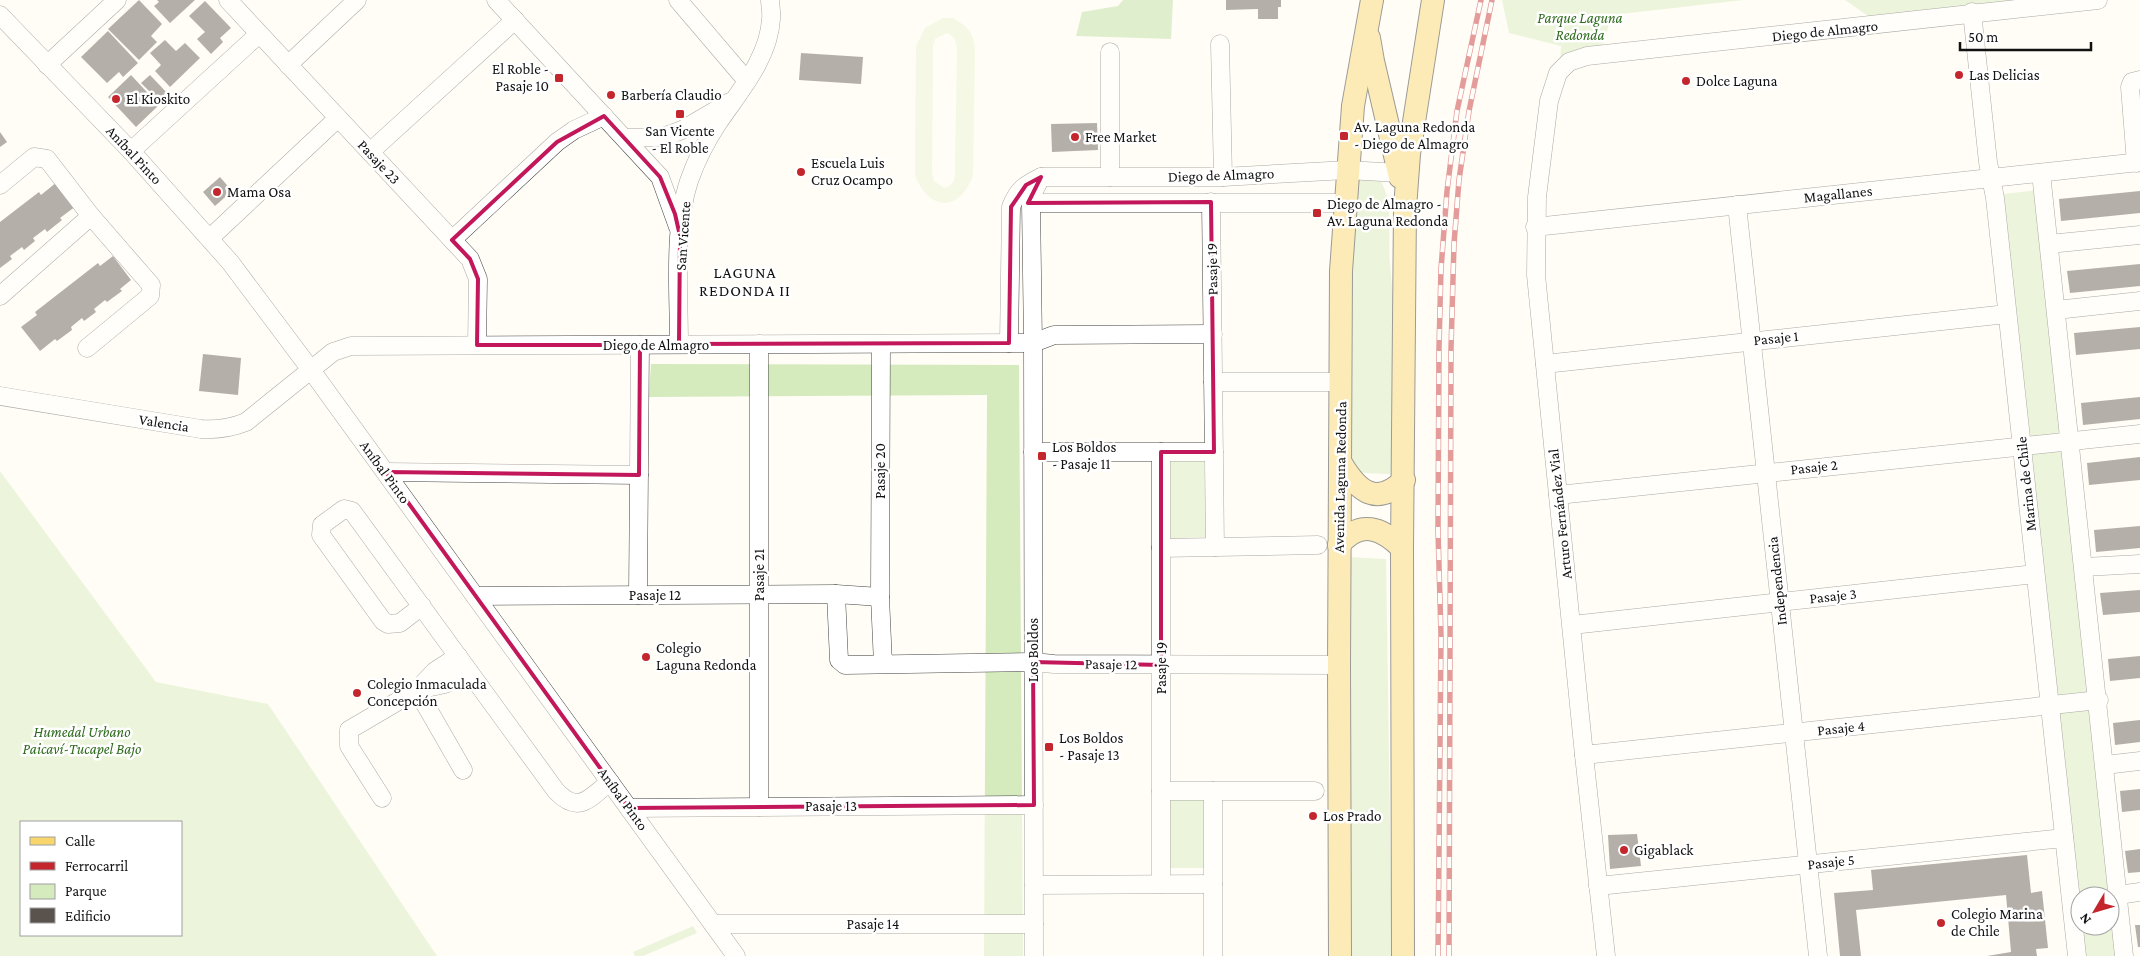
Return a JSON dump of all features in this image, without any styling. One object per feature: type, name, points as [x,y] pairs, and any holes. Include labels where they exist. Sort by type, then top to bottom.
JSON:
[{"type":"main road","name":"Avenida Laguna Redonda","points":[[1340,956],[1338,665],[1328,545],[1341,463],[1341,271],[1347,170],[1353,106],[1372,0]]},
{"type":"main road","points":[[1403,956],[1402,548],[1405,208],[1409,154],[1432,0]]},
{"type":"main road","points":[[1368,24],[1373,61],[1400,173],[1405,208]]},
{"type":"main road","points":[[1341,463],[1356,486],[1371,494],[1388,492],[1404,480]]},
{"type":"main road","points":[[1328,545],[1366,529],[1382,532],[1391,537],[1402,548]]},
{"type":"street","points":[[47,64],[117,0]]},
{"type":"street","name":"Pasaje 23","points":[[228,0],[470,259],[478,279],[478,345]]},
{"type":"street","points":[[288,65],[357,0]]},
{"type":"street","points":[[496,0],[660,177],[680,236]]},
{"type":"street","points":[[678,0],[747,82]]},
{"type":"street","name":"San Vicente","points":[[679,344],[680,236],[685,198],[695,167],[710,135],[747,82],[767,39],[771,19],[770,0]]},
{"type":"street","name":"Diego de Almagro","points":[[1558,73],[1569,62],[1586,56],[1866,26],[1972,12],[2098,0]]},
{"type":"street","name":"Marina de Chile","points":[[1972,12],[1991,178],[1995,198],[2077,956]]},
{"type":"street","name":"Aníbal Pinto","points":[[0,15],[210,238],[312,370],[736,956]]},
{"type":"street","points":[[370,152],[515,20]]},
{"type":"street","points":[[131,152],[259,34]]},
{"type":"street","points":[[1220,44],[1223,177]]},
{"type":"street","points":[[1110,52],[1110,177]]},
{"type":"street","name":"Arturo Fernández Vial","points":[[1558,73],[1550,101],[1537,196],[1536,275],[1606,956]]},
{"type":"street","points":[[2138,162],[2130,87],[2132,82],[2140,80]]},
{"type":"street","points":[[625,138],[663,137],[682,130],[735,99]]},
{"type":"street","points":[[452,240],[557,142],[574,130],[604,116]]},
{"type":"street","points":[[210,238],[338,118]]},
{"type":"street","points":[[0,185],[34,157],[48,159],[91,216],[150,285],[150,296],[87,348]]},
{"type":"street","name":"Magallanes","points":[[1536,227],[2138,162]]},
{"type":"street","name":"Diego de Almagro","points":[[1042,177],[1223,177],[1347,170],[1400,173]]},
{"type":"street","points":[[2042,173],[2117,886]]},
{"type":"street","points":[[1033,343],[1031,203],[1042,177]]},
{"type":"street","points":[[1009,343],[1011,207],[1016,194],[1026,185],[1042,177]]},
{"type":"street","name":"Pasaje 19","points":[[1211,202],[1215,547]]},
{"type":"street","name":"Diego de Almagro","points":[[1031,203],[1345,203]]},
{"type":"street","name":"Independencia","points":[[1737,205],[1818,956]]},
{"type":"street","points":[[0,296],[91,216]]},
{"type":"street","points":[[2049,244],[2140,236]]},
{"type":"street","points":[[2056,310],[2140,301]]},
{"type":"street","name":"Pasaje 1","points":[[1544,364],[2007,314]]},
{"type":"street","name":"Diego de Almagro","points":[[312,370],[333,352],[345,346],[1033,343],[1054,335],[1213,334]]},
{"type":"street","name":"Los Boldos","points":[[1033,343],[1034,956]]},
{"type":"street","name":"Pasaje 21","points":[[759,344],[759,807]]},
{"type":"street","name":"Pasaje 20","points":[[880,597],[881,344]]},
{"type":"street","points":[[638,595],[640,345]]},
{"type":"street","name":"Valencia","points":[[0,396],[214,430],[231,428],[246,422],[312,370]]},
{"type":"street","points":[[1213,382],[1341,382]]},
{"type":"street","name":"Pasaje 2","points":[[1558,495],[2140,434]]},
{"type":"street","points":[[1033,452],[1214,452]]},
{"type":"street","name":"Pasaje 19","points":[[1160,452],[1161,884]]},
{"type":"street","points":[[386,472],[639,475]]},
{"type":"street","points":[[422,606],[400,623],[388,624],[383,621],[321,535],[322,526],[344,509],[352,510],[422,606],[468,671],[556,791],[572,794],[607,777]]},
{"type":"street","points":[[1161,548],[1328,545]]},
{"type":"street","points":[[2084,567],[2140,564]]},
{"type":"street","name":"Pasaje 3","points":[[1572,624],[2035,574]]},
{"type":"street","name":"Pasaje 12","points":[[836,594],[839,660],[845,665],[1033,662],[1054,664],[1338,665]]},
{"type":"street","name":"Pasaje 12","points":[[475,596],[836,594],[880,597]]},
{"type":"street","points":[[880,597],[883,664]]},
{"type":"street","points":[[382,798],[349,746],[349,730],[417,690],[435,671],[458,656]]},
{"type":"street","points":[[417,690],[445,684],[468,671]]},
{"type":"street","points":[[417,690],[463,770]]},
{"type":"street","name":"Pasaje 4","points":[[1584,755],[2050,707],[2099,700]]},
{"type":"street","points":[[2105,765],[2140,761]]},
{"type":"street","points":[[1161,792],[1315,790]]},
{"type":"street","points":[[1212,956],[1213,792]]},
{"type":"street","name":"Pasaje 13","points":[[629,808],[1034,805]]},
{"type":"street","name":"Pasaje 5","points":[[1598,886],[2064,838]]},
{"type":"street","points":[[1034,885],[1213,884]]},
{"type":"street","points":[[2120,895],[2140,892]]},
{"type":"street","points":[[2120,915],[2124,956]]},
{"type":"street","name":"Pasaje 14","points":[[713,924],[1034,924]]},
{"type":"highlighted area","points":[[604,116],[660,177],[675,214],[680,236],[679,344],[1009,343],[1011,207],[1026,185],[1041,177],[1028,203],[1211,202],[1214,452],[1161,452],[1161,665],[1033,662],[1034,805],[629,808],[386,472],[639,475],[640,345],[477,345],[478,279],[470,259],[452,240],[557,142]]},
{"type":"green space","points":[[1123,0],[1173,0],[1171,39],[1076,36],[1082,12],[1118,6]]},
{"type":"green space","name":"Parque Laguna Redonda","points":[[1502,0],[1744,0],[1612,15],[1601,51],[1560,66],[1561,46],[1509,33]]},
{"type":"green space","points":[[1845,0],[2101,0],[1881,25]]},
{"type":"green space","points":[[943,18],[953,18],[969,30],[975,49],[973,176],[960,197],[944,203],[935,201],[928,196],[915,175],[916,46],[925,28]],"holes":[[[947,33],[954,39],[957,48],[955,175],[952,183],[944,188],[934,181],[932,173],[933,46],[935,39]]]},
{"type":"green space","points":[[1357,177],[1379,178],[1384,187],[1389,208],[1389,252],[1404,475],[1348,472],[1351,228]]},
{"type":"green space","points":[[2038,190],[2113,886],[2078,886],[2003,194]]},
{"type":"green space","points":[[651,364],[1019,365],[1023,956],[984,956],[987,395],[649,397]]},
{"type":"green space","points":[[1166,458],[1204,458],[1206,537],[1167,539]]},
{"type":"green space","name":"Humedal Urbano Paicaví-Tucapel Bajo","points":[[0,471],[156,682],[268,704],[437,956],[0,956]]},
{"type":"green space","points":[[1348,557],[1386,559],[1392,956],[1350,956]]},
{"type":"green space","points":[[1169,792],[1209,792],[1210,868],[1169,868]]},
{"type":"green space","points":[[693,926],[697,933],[643,956],[635,956],[633,952]]},
{"type":"green space","points":[[2083,936],[2118,936],[2120,956],[2086,956]]},
{"type":"building","points":[[139,0],[162,24],[151,36],[157,42],[139,60],[108,29]]},
{"type":"building","points":[[157,0],[195,0],[170,23],[154,6],[159,2]]},
{"type":"building","points":[[1226,0],[1281,0],[1281,7],[1278,7],[1278,19],[1258,19],[1258,9],[1226,10]]},
{"type":"building","points":[[205,1],[231,28],[220,38],[223,42],[211,54],[197,39],[205,32],[189,16]]},
{"type":"building","points":[[108,31],[138,63],[123,77],[119,72],[107,83],[81,57]]},
{"type":"building","points":[[165,40],[176,51],[185,43],[200,58],[170,87],[155,71],[161,65],[150,53]]},
{"type":"building","points":[[801,53],[863,57],[861,84],[799,80]]},
{"type":"building","points":[[131,75],[159,105],[136,127],[108,97]]},
{"type":"building","points":[[150,75],[170,96],[162,104],[141,83]]},
{"type":"building","name":"Free Market","points":[[1097,123],[1098,150],[1052,152],[1051,124]]},
{"type":"building","points":[[0,132],[7,142],[0,147]]},
{"type":"building","name":"Mama Osa","points":[[220,177],[232,191],[215,206],[203,192]]},
{"type":"building","points":[[57,182],[76,206],[60,218],[62,220],[47,232],[45,229],[33,238],[35,241],[24,250],[22,247],[10,256],[12,259],[0,268],[0,222],[39,192],[41,195]]},
{"type":"building","points":[[2140,191],[2140,213],[2061,221],[2059,199]]},
{"type":"building","points":[[113,256],[131,280],[120,289],[122,291],[107,302],[105,300],[94,309],[96,312],[84,321],[82,318],[71,327],[72,330],[57,341],[55,339],[40,351],[21,327],[37,315],[35,312],[98,263],[100,266]]},
{"type":"building","points":[[2140,264],[2140,286],[2070,293],[2067,271]]},
{"type":"building","points":[[2140,327],[2140,349],[2076,355],[2074,333]]},
{"type":"building","points":[[203,354],[241,358],[238,395],[199,391]]},
{"type":"building","points":[[2140,397],[2140,419],[2083,425],[2081,403]]},
{"type":"building","points":[[2140,457],[2140,480],[2089,485],[2087,463]]},
{"type":"building","points":[[2140,526],[2140,548],[2096,552],[2094,530]]},
{"type":"building","points":[[2140,590],[2140,612],[2103,615],[2100,593]]},
{"type":"building","points":[[2140,656],[2140,678],[2110,681],[2108,659]]},
{"type":"building","points":[[2140,720],[2140,742],[2115,745],[2113,723]]},
{"type":"building","points":[[2140,789],[2140,810],[2122,812],[2120,791]]},
{"type":"building","name":"Gigablack","points":[[1637,834],[1641,866],[1610,869],[1608,835]]},
{"type":"building","points":[[2140,849],[2140,872],[2128,873],[2125,851]]},
{"type":"building","points":[[2027,855],[2031,893],[2042,891],[2048,948],[2036,949],[2037,956],[1987,956],[2011,952],[2006,895],[1856,910],[1861,956],[1840,956],[1834,893],[1873,890],[1871,870]]},
{"type":"building","points":[[2135,925],[2140,925],[2140,947],[2138,947]]},
{"type":"railway","points":[[1438,956],[1441,635],[1438,531],[1441,269],[1447,191],[1457,111],[1481,0]]},
{"type":"railway","points":[[1449,956],[1451,349],[1454,244],[1459,180],[1469,111],[1492,0]]},
{"type":"place","name":"Las Delicias","points":[[1959,75]]},
{"type":"place","name":"El Roble - Pasaje 10","points":[[559,78]]},
{"type":"place","name":"Dolce Laguna","points":[[1686,81]]},
{"type":"place","name":"Barbería Claudio","points":[[611,95]]},
{"type":"place","name":"El Kioskito","points":[[116,99]]},
{"type":"place","name":"San Vicente - El Roble","points":[[680,114]]},
{"type":"place","name":"Av. Laguna Redonda - Diego de Almagro","points":[[1344,136]]},
{"type":"place","name":"Free Market","points":[[1075,137]]},
{"type":"place","name":"Escuela Luis Cruz Ocampo","points":[[801,172]]},
{"type":"place","name":"Mama Osa","points":[[217,192]]},
{"type":"place","name":"Diego de Almagro - Av. Laguna Redonda","points":[[1317,213]]},
{"type":"place","name":"Los Boldos - Pasaje 11","points":[[1042,456]]},
{"type":"place","name":"Colegio Laguna Redonda","points":[[646,657]]},
{"type":"place","name":"Colegio Inmaculada Concepción","points":[[357,693]]},
{"type":"place","name":"Los Boldos - Pasaje 13","points":[[1049,747]]},
{"type":"place","name":"Los Prado","points":[[1313,816]]},
{"type":"place","name":"Gigablack","points":[[1624,850]]},
{"type":"place","name":"Colegio Marina de Chile","points":[[1941,923]]},
{"type":"district","name":"LAGUNA REDONDA II","points":[[745,281]]}]
